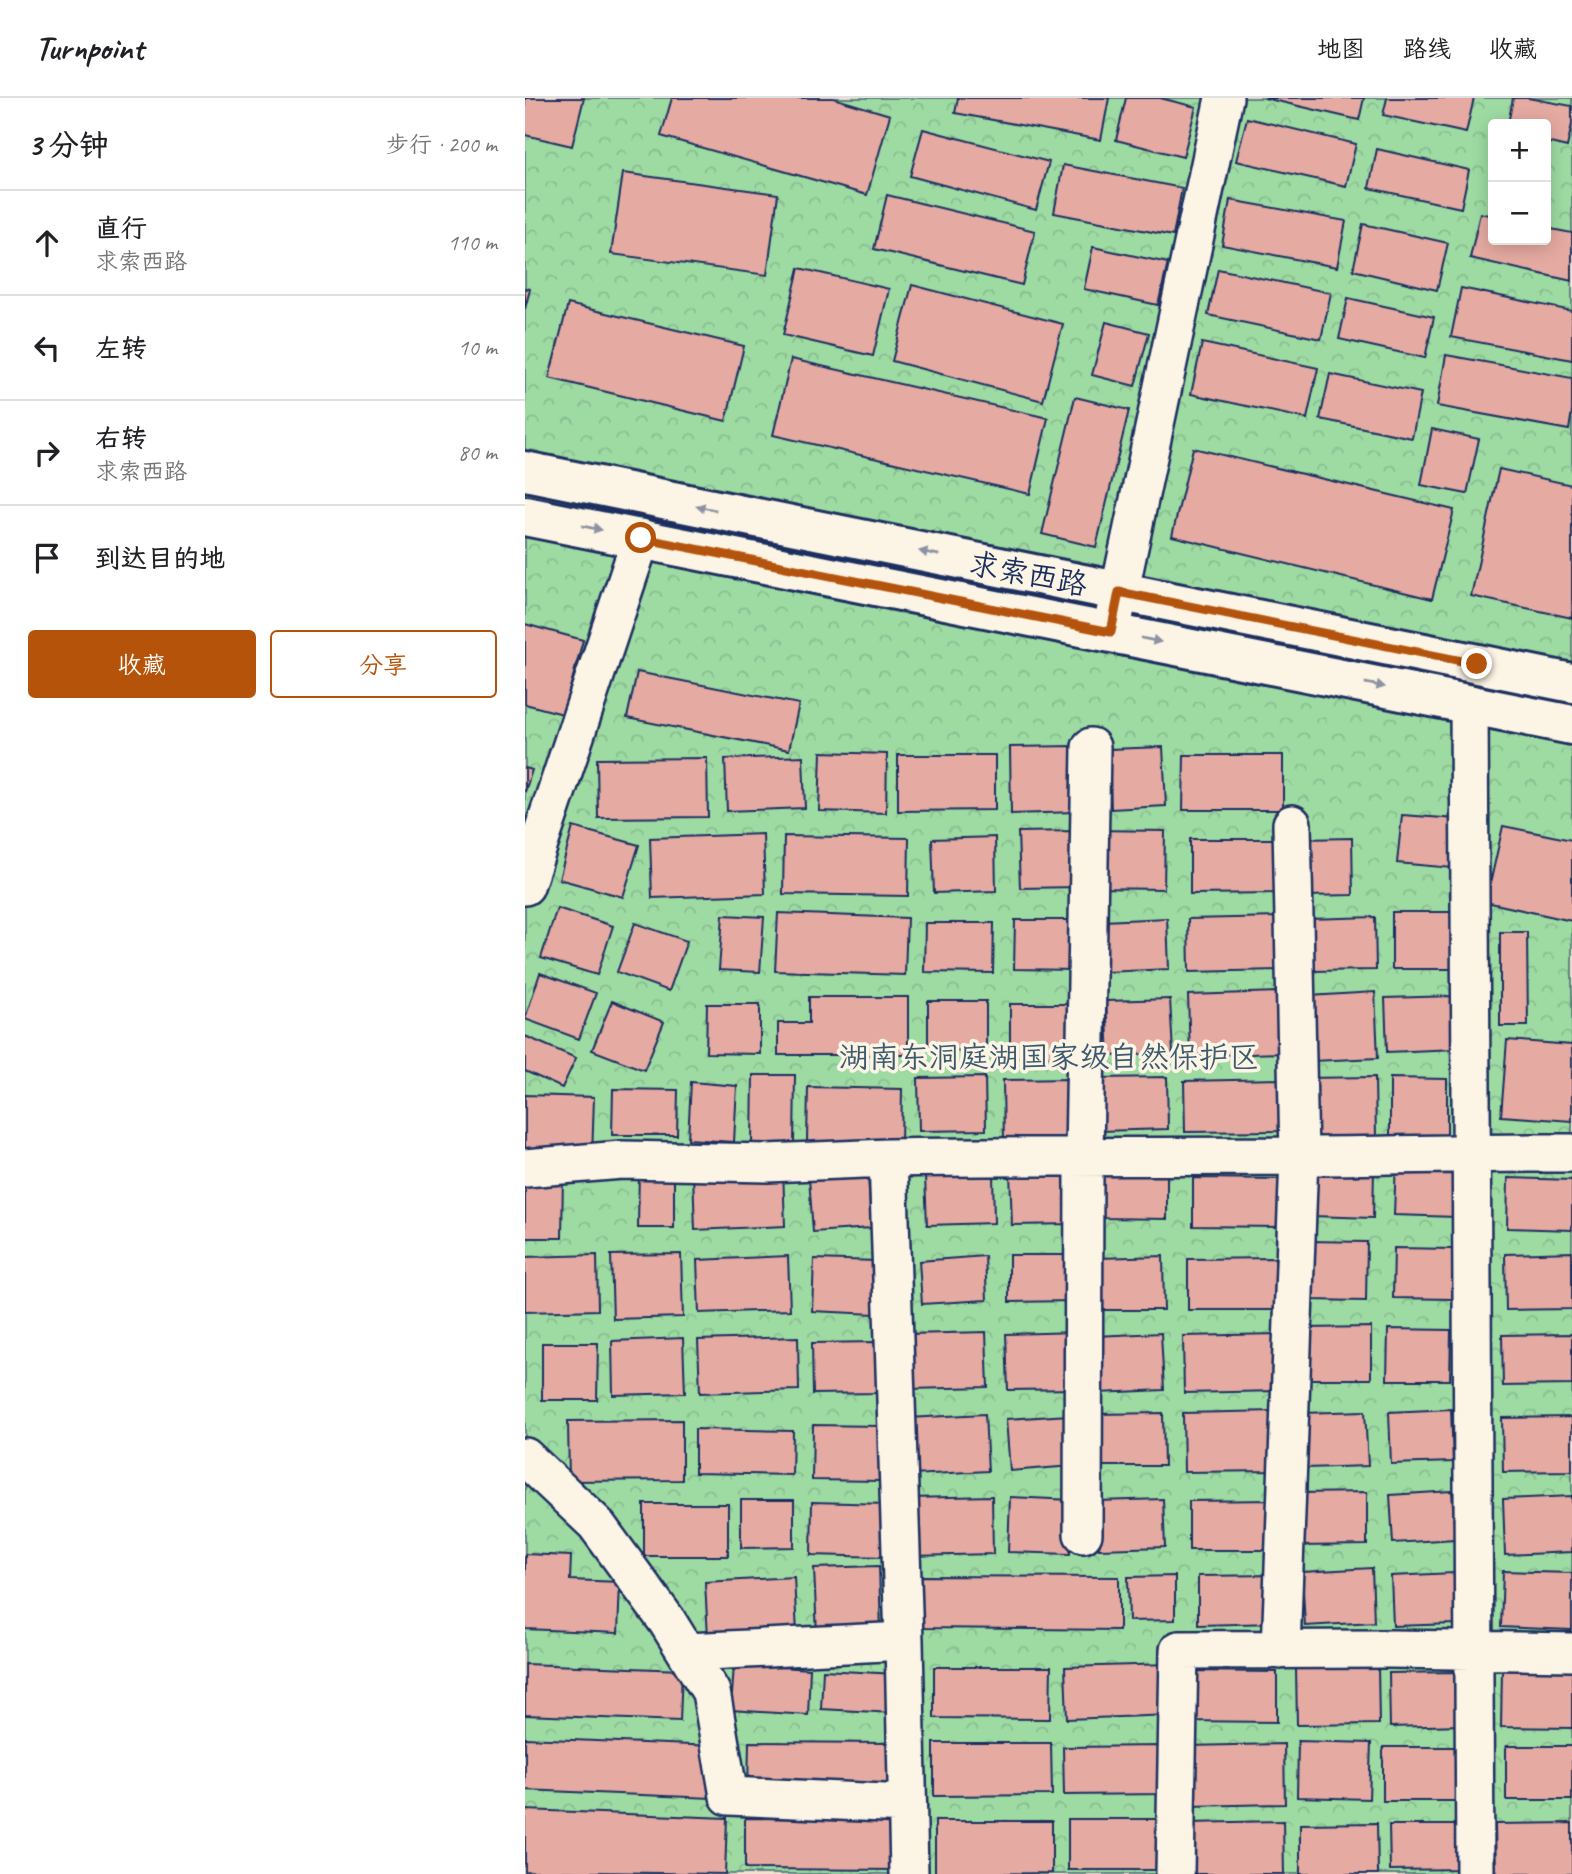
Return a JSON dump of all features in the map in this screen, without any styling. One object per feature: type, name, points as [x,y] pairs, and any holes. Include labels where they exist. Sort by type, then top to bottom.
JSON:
[{"type":"main road","name":"求索西路","points":[[525,471],[1572,683]]},
{"type":"main road","name":"求索西路","points":[[525,516],[1572,725]]},
{"type":"street","points":[[1111,632],[1224,98]]},
{"type":"street","points":[[525,886],[641,538]]},
{"type":"street","points":[[1469,704],[1475,1874]]},
{"type":"street","points":[[1083,1534],[1084,1156],[1091,747]]},
{"type":"street","points":[[1281,1650],[1299,1156],[1292,824]]},
{"type":"street","points":[[525,1168],[622,1160],[767,1163],[888,1158],[1572,1153]]},
{"type":"street","points":[[888,1158],[909,1874]]},
{"type":"street","points":[[525,1457],[596,1524],[667,1620],[711,1692],[729,1796],[907,1804]]},
{"type":"street","points":[[687,1653],[904,1641]]},
{"type":"street","points":[[1175,1874],[1178,1650],[1572,1652]]},
{"type":"green space","name":"湖南东洞庭湖国家级自然保护区","points":[[525,98],[1572,98],[1572,1874],[525,1874]]},
{"type":"building","points":[[525,98],[584,98],[572,146],[525,135]]},
{"type":"building","points":[[672,98],[833,98],[890,115],[867,195],[661,136]]},
{"type":"building","points":[[958,98],[1109,98],[1101,140],[955,113]]},
{"type":"building","points":[[1126,98],[1160,98],[1196,107],[1183,157],[1116,140]]},
{"type":"building","points":[[1264,98],[1364,98],[1359,120]]},
{"type":"building","points":[[1387,98],[1474,98],[1466,133],[1383,115]]},
{"type":"building","points":[[1513,98],[1572,106],[1572,124],[1567,147],[1551,143],[1551,119],[1509,119]]},
{"type":"building","points":[[1247,118],[1356,144],[1346,186],[1236,161]]},
{"type":"building","points":[[923,129],[1049,162],[1036,210],[910,176]]},
{"type":"building","points":[[1377,149],[1469,170],[1461,208],[1369,188]]},
{"type":"building","points":[[1063,165],[1182,188],[1173,236],[1054,213]]},
{"type":"building","points":[[623,173],[778,194],[767,275],[611,254]]},
{"type":"building","points":[[887,195],[1035,231],[1022,285],[874,249]]},
{"type":"building","points":[[1230,200],[1346,221],[1337,267],[1222,245]]},
{"type":"building","points":[[1480,213],[1488,215],[1488,245],[1551,245],[1551,229],[1572,233],[1572,281],[1470,258]]},
{"type":"building","points":[[1363,224],[1448,243],[1437,290],[1353,270]]},
{"type":"building","points":[[1093,247],[1168,263],[1158,305],[1084,289]]},
{"type":"building","points":[[799,268],[889,289],[873,356],[783,335]]},
{"type":"building","points":[[1218,269],[1331,293],[1321,339],[1208,315]]},
{"type":"building","points":[[912,285],[1063,324],[1043,401],[892,361]]},
{"type":"building","points":[[525,288],[530,289],[525,309]]},
{"type":"building","points":[[1461,288],[1572,311],[1572,360],[1451,337]]},
{"type":"building","points":[[1348,298],[1434,317],[1425,358],[1339,339]]},
{"type":"building","points":[[568,304],[744,346],[726,421],[549,378]]},
{"type":"building","points":[[1106,322],[1149,333],[1135,386],[1092,375]]},
{"type":"building","points":[[1202,343],[1318,368],[1307,419],[1191,394]]},
{"type":"building","points":[[1446,355],[1572,378],[1569,430],[1437,406]]},
{"type":"building","points":[[791,359],[1048,418],[1030,494],[773,435]]},
{"type":"building","points":[[1330,374],[1421,393],[1412,438],[1320,419]]},
{"type":"building","points":[[1075,397],[1129,410],[1096,547],[1042,534]]},
{"type":"building","points":[[1432,429],[1479,439],[1467,494],[1421,485]]},
{"type":"building","points":[[1193,448],[1454,510],[1432,599],[1172,536]]},
{"type":"building","points":[[1499,469],[1572,485],[1572,618],[1471,596]]},
{"type":"building","points":[[525,624],[583,640],[563,714],[525,704]]},
{"type":"building","points":[[637,672],[799,704],[789,750],[627,718]]},
{"type":"building","points":[[1074,746],[1076,812],[1011,814],[1010,747]]},
{"type":"building","points":[[1163,747],[1166,806],[1111,809],[1109,749]]},
{"type":"building","points":[[821,752],[887,754],[886,813],[819,811]]},
{"type":"building","points":[[898,755],[995,755],[995,810],[898,811]]},
{"type":"building","points":[[1184,755],[1283,755],[1283,810],[1183,810]]},
{"type":"building","points":[[803,756],[805,808],[727,811],[725,759]]},
{"type":"building","points":[[707,758],[708,817],[598,818],[597,759]]},
{"type":"building","points":[[525,768],[532,770],[525,792]]},
{"type":"building","points":[[1402,815],[1457,819],[1453,868],[1397,863]]},
{"type":"building","points":[[1503,826],[1572,840],[1572,921],[1486,902]]},
{"type":"building","points":[[573,827],[639,845],[623,897],[559,879]]},
{"type":"building","points":[[1093,830],[1165,831],[1164,889],[1092,888]]},
{"type":"building","points":[[1077,831],[1079,887],[1020,888],[1018,832]]},
{"type":"building","points":[[763,834],[765,894],[652,898],[650,838]]},
{"type":"building","points":[[784,836],[909,838],[908,896],[783,894]]},
{"type":"building","points":[[995,837],[996,891],[934,893],[932,839]]},
{"type":"building","points":[[1352,838],[1353,895],[1305,896],[1303,839]]},
{"type":"building","points":[[1190,839],[1279,839],[1279,893],[1190,894]]},
{"type":"building","points":[[557,908],[613,926],[597,975],[541,958]]},
{"type":"building","points":[[1392,912],[1462,912],[1462,969],[1392,969]]},
{"type":"building","points":[[778,913],[907,918],[905,975],[775,971]]},
{"type":"building","points":[[723,915],[764,917],[760,972],[719,970]]},
{"type":"building","points":[[1284,917],[1285,970],[1189,972],[1188,919]]},
{"type":"building","points":[[1375,917],[1376,970],[1310,971],[1309,919]]},
{"type":"building","points":[[1167,918],[1169,969],[1105,972],[1103,921]]},
{"type":"building","points":[[1015,920],[1075,920],[1074,970],[1014,969]]},
{"type":"building","points":[[635,923],[687,941],[669,991],[617,972]]},
{"type":"building","points":[[925,923],[994,923],[993,973],[924,972]]},
{"type":"building","points":[[1500,932],[1527,932],[1528,1026],[1500,1026]]},
{"type":"building","points":[[540,973],[596,993],[579,1039],[525,1019]]},
{"type":"building","points":[[1279,992],[1281,1053],[1190,1056],[1188,995]]},
{"type":"building","points":[[1375,992],[1378,1058],[1312,1061],[1309,996]]},
{"type":"building","points":[[1455,996],[1456,1049],[1387,1052],[1385,998]]},
{"type":"building","points":[[809,997],[908,997],[908,1055],[778,1055],[778,1023],[809,1023]]},
{"type":"building","points":[[1170,999],[1173,1053],[1109,1056],[1106,1001]]},
{"type":"building","points":[[612,1001],[664,1022],[644,1070],[592,1050]]},
{"type":"building","points":[[928,1001],[986,1001],[986,1051],[928,1050]]},
{"type":"building","points":[[707,1004],[760,1004],[760,1054],[706,1053]]},
{"type":"building","points":[[1010,1004],[1074,1004],[1075,1056],[1010,1057]]},
{"type":"building","points":[[525,1036],[576,1058],[562,1088],[525,1071]]},
{"type":"building","points":[[1507,1040],[1572,1045],[1572,1121],[1501,1116]]},
{"type":"building","points":[[753,1075],[795,1075],[794,1144],[752,1144]]},
{"type":"building","points":[[985,1077],[986,1130],[919,1131],[918,1078]]},
{"type":"building","points":[[1167,1077],[1168,1129],[1099,1131],[1098,1078]]},
{"type":"building","points":[[1375,1077],[1376,1139],[1305,1140],[1304,1078]]},
{"type":"building","points":[[1390,1078],[1447,1079],[1447,1137],[1390,1136]]},
{"type":"building","points":[[1071,1079],[1072,1143],[1004,1144],[1003,1080]]},
{"type":"building","points":[[1283,1079],[1284,1131],[1185,1132],[1184,1081]]},
{"type":"building","points":[[691,1082],[737,1086],[734,1142],[688,1139]]},
{"type":"building","points":[[808,1087],[902,1089],[901,1144],[807,1142]]},
{"type":"building","points":[[613,1089],[678,1090],[677,1135],[612,1135]]},
{"type":"building","points":[[525,1095],[594,1097],[592,1158],[525,1156]]},
{"type":"building","points":[[1396,1160],[1458,1161],[1457,1217],[1394,1215]]},
{"type":"building","points":[[639,1168],[674,1169],[674,1228],[638,1228]]},
{"type":"building","points":[[1314,1168],[1374,1170],[1373,1218],[1312,1216]]},
{"type":"building","points":[[783,1169],[785,1226],[695,1230],[693,1173]]},
{"type":"building","points":[[1073,1170],[1075,1224],[1012,1225],[1010,1172]]},
{"type":"building","points":[[525,1174],[563,1174],[562,1238],[525,1238]]},
{"type":"building","points":[[868,1174],[871,1228],[813,1232],[809,1178]]},
{"type":"building","points":[[993,1174],[994,1223],[927,1225],[925,1176]]},
{"type":"building","points":[[1102,1174],[1167,1174],[1167,1219],[1101,1218]]},
{"type":"building","points":[[1193,1178],[1282,1179],[1282,1227],[1193,1226]]},
{"type":"building","points":[[1508,1178],[1572,1180],[1572,1230],[1507,1228]]},
{"type":"building","points":[[1308,1241],[1367,1242],[1366,1301],[1308,1300]]},
{"type":"building","points":[[1394,1248],[1453,1249],[1452,1299],[1393,1298]]},
{"type":"building","points":[[1572,1252],[1572,1309],[1506,1310],[1505,1254]]},
{"type":"building","points":[[681,1254],[683,1317],[613,1319],[611,1255]]},
{"type":"building","points":[[597,1255],[598,1310],[525,1312],[525,1257]]},
{"type":"building","points":[[1009,1255],[1072,1255],[1072,1301],[1009,1302]]},
{"type":"building","points":[[788,1256],[790,1310],[699,1313],[697,1260]]},
{"type":"building","points":[[985,1256],[987,1300],[922,1304],[919,1261]]},
{"type":"building","points":[[1163,1256],[1164,1310],[1100,1310],[1099,1258]]},
{"type":"building","points":[[1275,1258],[1275,1310],[1188,1310],[1188,1259]]},
{"type":"building","points":[[814,1259],[877,1261],[875,1314],[812,1311]]},
{"type":"building","points":[[1371,1327],[1371,1379],[1306,1379],[1306,1328]]},
{"type":"building","points":[[1388,1329],[1451,1330],[1450,1380],[1387,1380]]},
{"type":"building","points":[[986,1332],[988,1387],[910,1389],[909,1334]]},
{"type":"building","points":[[1077,1332],[1078,1389],[1008,1390],[1006,1334]]},
{"type":"building","points":[[1161,1333],[1164,1390],[1098,1393],[1095,1336]]},
{"type":"building","points":[[1278,1334],[1279,1391],[1184,1393],[1183,1336]]},
{"type":"building","points":[[1572,1334],[1572,1385],[1503,1386],[1502,1335]]},
{"type":"building","points":[[798,1337],[799,1390],[700,1393],[698,1340]]},
{"type":"building","points":[[683,1338],[685,1393],[613,1395],[612,1341]]},
{"type":"building","points":[[877,1342],[878,1393],[813,1394],[812,1343]]},
{"type":"building","points":[[542,1343],[598,1343],[597,1400],[542,1400]]},
{"type":"building","points":[[1451,1409],[1453,1462],[1391,1464],[1389,1412]]},
{"type":"building","points":[[1276,1411],[1277,1471],[1184,1472],[1183,1413]]},
{"type":"building","points":[[1365,1411],[1368,1466],[1306,1468],[1303,1413]]},
{"type":"building","points":[[1163,1413],[1164,1466],[1097,1466],[1096,1414]]},
{"type":"building","points":[[985,1414],[988,1471],[912,1475],[908,1418]]},
{"type":"building","points":[[1069,1415],[1072,1466],[1010,1471],[1006,1419]]},
{"type":"building","points":[[1572,1417],[1572,1471],[1503,1472],[1502,1418]]},
{"type":"building","points":[[682,1420],[682,1480],[569,1481],[568,1421]]},
{"type":"building","points":[[813,1425],[880,1426],[880,1481],[812,1480]]},
{"type":"building","points":[[695,1429],[793,1431],[792,1475],[695,1473]]},
{"type":"building","points":[[1452,1491],[1455,1539],[1393,1543],[1390,1495]]},
{"type":"building","points":[[1367,1492],[1367,1545],[1300,1546],[1299,1493]]},
{"type":"building","points":[[992,1496],[993,1554],[911,1556],[910,1498]]},
{"type":"building","points":[[1572,1496],[1572,1552],[1505,1555],[1503,1499]]},
{"type":"building","points":[[1010,1497],[1072,1500],[1070,1554],[1008,1552]]},
{"type":"building","points":[[1163,1499],[1165,1547],[1099,1549],[1097,1501]]},
{"type":"building","points":[[741,1500],[794,1500],[794,1547],[741,1548]]},
{"type":"building","points":[[1275,1500],[1275,1550],[1189,1550],[1189,1501]]},
{"type":"building","points":[[812,1502],[886,1504],[885,1557],[811,1555]]},
{"type":"building","points":[[644,1504],[728,1504],[728,1556],[644,1556]]},
{"type":"building","points":[[525,1554],[571,1556],[570,1580],[620,1582],[618,1633],[525,1629]]},
{"type":"building","points":[[879,1566],[881,1633],[817,1635],[814,1568]]},
{"type":"building","points":[[1372,1568],[1374,1622],[1305,1626],[1302,1572]]},
{"type":"building","points":[[1503,1571],[1572,1573],[1572,1630],[1501,1627]]},
{"type":"building","points":[[1454,1573],[1456,1624],[1393,1626],[1391,1576]]},
{"type":"building","points":[[1274,1575],[1275,1623],[1198,1625],[1198,1576]]},
{"type":"building","points":[[922,1576],[1119,1577],[1119,1630],[922,1628]]},
{"type":"building","points":[[1175,1576],[1175,1620],[1129,1621],[1128,1577]]},
{"type":"building","points":[[794,1577],[797,1633],[708,1638],[705,1582]]},
{"type":"building","points":[[525,1664],[682,1670],[680,1721],[525,1715]]},
{"type":"building","points":[[734,1664],[810,1669],[808,1715],[731,1710]]},
{"type":"building","points":[[1170,1664],[1172,1715],[1067,1719],[1065,1667]]},
{"type":"building","points":[[1378,1666],[1379,1724],[1297,1725],[1296,1668]]},
{"type":"building","points":[[934,1667],[1051,1667],[1050,1719],[934,1718]]},
{"type":"building","points":[[1502,1669],[1572,1669],[1572,1728],[1501,1727]]},
{"type":"building","points":[[823,1670],[896,1674],[894,1713],[821,1709]]},
{"type":"building","points":[[1181,1671],[1277,1672],[1277,1722],[1180,1721]]},
{"type":"building","points":[[1460,1672],[1462,1725],[1390,1727],[1389,1673]]},
{"type":"building","points":[[525,1738],[714,1746],[712,1798],[525,1790]]},
{"type":"building","points":[[1298,1741],[1371,1743],[1369,1799],[1297,1797]]},
{"type":"building","points":[[749,1742],[890,1743],[890,1791],[748,1791]]},
{"type":"building","points":[[934,1743],[1051,1743],[1052,1795],[934,1796]]},
{"type":"building","points":[[1284,1744],[1285,1804],[1189,1806],[1187,1746]]},
{"type":"building","points":[[1164,1746],[1165,1794],[1064,1795],[1063,1747]]},
{"type":"building","points":[[1506,1746],[1572,1746],[1572,1800],[1506,1800]]},
{"type":"building","points":[[1383,1747],[1462,1747],[1462,1801],[1383,1801]]},
{"type":"building","points":[[525,1810],[727,1818],[725,1874],[525,1871]]},
{"type":"building","points":[[745,1818],[901,1820],[900,1870],[745,1869]]},
{"type":"building","points":[[1068,1819],[1159,1819],[1159,1870],[1068,1870]]},
{"type":"building","points":[[935,1821],[1052,1821],[1052,1873],[935,1874]]},
{"type":"building","points":[[1283,1821],[1284,1874],[1189,1874],[1188,1823]]},
{"type":"building","points":[[1377,1823],[1378,1874],[1300,1874],[1300,1824]]},
{"type":"building","points":[[1572,1823],[1572,1874],[1496,1874],[1495,1824]]},
{"type":"building","points":[[1389,1825],[1465,1825],[1465,1869],[1390,1870]]},
{"type":"route","points":[[641,538],[1111,632],[1119,592],[1477,664]]}]
